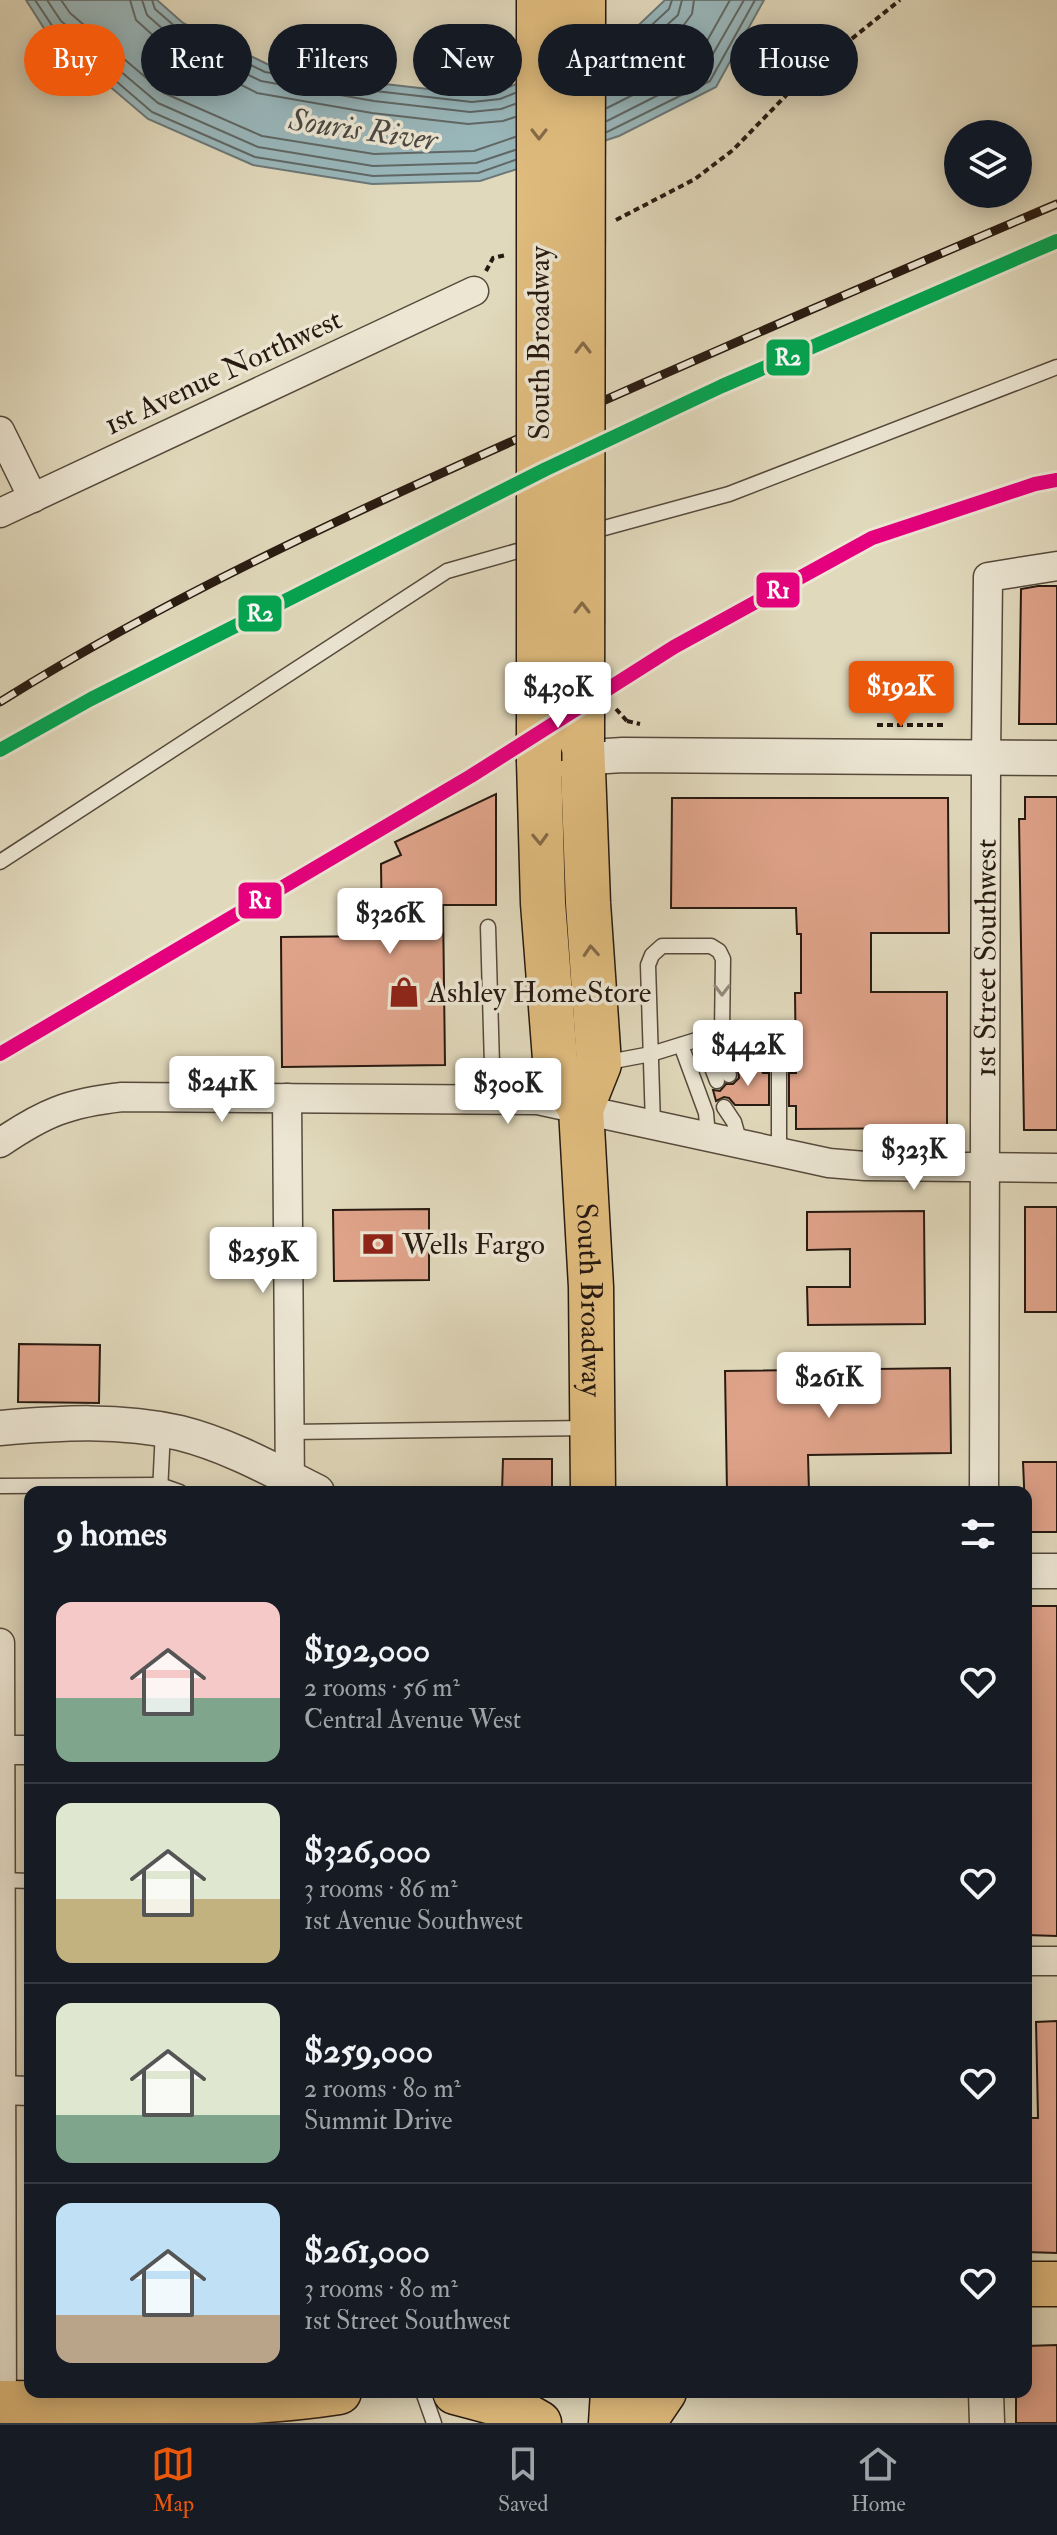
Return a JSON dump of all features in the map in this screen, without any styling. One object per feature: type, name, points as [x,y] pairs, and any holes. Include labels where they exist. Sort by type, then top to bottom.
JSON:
[{"type":"main road","name":"South Broadway","points":[[539,0],[539,761],[543,903],[556,1072],[581,1109]]},
{"type":"main road","name":"South Broadway","points":[[583,0],[582,750],[599,1064],[581,1109],[590,1258],[593,1486]]},
{"type":"main road","points":[[1032,2284],[1057,2284]]},
{"type":"main road","points":[[1,2409],[295,2405],[319,2398]]},
{"type":"main road","points":[[477,2398],[511,2407],[539,2423]]},
{"type":"main road","points":[[611,2423],[613,2398]]},
{"type":"main road","points":[[643,2423],[660,2398]]},
{"type":"street","name":"1st Avenue Northwest","points":[[0,513],[474,291]]},
{"type":"street","points":[[0,431],[33,498]]},
{"type":"street","name":"1st Street Southwest","points":[[984,1486],[988,577],[1057,566]]},
{"type":"street","points":[[539,761],[582,750],[1057,758]]},
{"type":"street","points":[[0,1143],[45,1114],[69,1105],[122,1097],[538,1100],[708,1136],[737,1132],[779,1152],[829,1163],[1057,1168]]},
{"type":"street","points":[[287,1098],[290,1432],[299,1486]]},
{"type":"street","points":[[0,1428],[98,1424],[163,1430],[259,1462],[297,1486]]},
{"type":"street","points":[[1032,1571],[1057,1571]]},
{"type":"street","points":[[0,1643],[1,2409]]},
{"type":"street","points":[[1,1750],[24,1750]]},
{"type":"street","points":[[1032,1961],[1057,1961]]},
{"type":"street","points":[[0,2090],[24,2091]]},
{"type":"street","points":[[986,2398],[987,2423]]},
{"type":"lane","points":[[0,862],[447,571],[729,494],[1057,367]]},
{"type":"lane","points":[[488,927],[493,1100]]},
{"type":"lane","points":[[653,1125],[648,965],[652,955],[662,946],[711,946],[719,951],[723,959],[713,1035],[723,1078]]},
{"type":"lane","points":[[599,1064],[651,1054],[713,1035],[779,1054],[779,1152]]},
{"type":"lane","points":[[681,1045],[706,1113],[708,1136]]},
{"type":"lane","points":[[737,1132],[740,1104]]},
{"type":"lane","points":[[724,1107],[737,1132]]},
{"type":"lane","points":[[290,1432],[592,1428]]},
{"type":"lane","points":[[160,1486],[163,1430]]},
{"type":"lane","points":[[0,1486],[24,1486]]},
{"type":"lane","points":[[1,1880],[24,1881]]},
{"type":"lane","points":[[425,2398],[434,2423]]},
{"type":"path","points":[[615,220],[695,179],[733,150],[803,78],[900,0]]},
{"type":"path","points":[[474,291],[493,258],[508,255]]},
{"type":"water","name":"Souris River","points":[[26,0],[157,0],[185,24],[141,24],[141,96],[252,96],[252,57],[268,64],[268,96],[397,96],[397,85],[413,87],[413,96],[522,96],[522,82],[538,75],[538,96],[698,96],[619,136],[480,181],[372,184],[253,165],[148,119],[121,96],[125,96],[125,24],[41,24]]},
{"type":"water","points":[[665,0],[764,0],[751,24],[730,24],[730,62],[716,87],[714,24],[640,24]]},
{"type":"building","points":[[1057,586],[1057,724],[1019,724],[1021,589]]},
{"type":"building","points":[[496,794],[496,905],[443,905],[445,1065],[282,1067],[281,937],[382,936],[381,864],[401,855],[395,842]]},
{"type":"building","points":[[1025,797],[1057,797],[1057,1130],[1024,1130],[1019,819],[1025,819]]},
{"type":"building","points":[[672,798],[948,798],[949,933],[871,933],[871,992],[947,992],[947,1128],[796,1129],[796,1106],[789,1106],[789,1073],[796,1073],[795,993],[801,993],[801,934],[797,934],[796,908],[671,908]]},
{"type":"building","points":[[756,1061],[763,1073],[769,1073],[769,1105],[735,1105],[724,1097],[716,1101],[713,1090],[720,1091],[726,1084],[733,1084],[739,1078],[738,1070]]},
{"type":"building","points":[[1025,1207],[1057,1207],[1057,1312],[1025,1312]]},
{"type":"building","points":[[429,1209],[429,1280],[334,1281],[333,1210]]},
{"type":"building","points":[[924,1211],[925,1324],[808,1325],[807,1287],[850,1287],[850,1249],[807,1250],[807,1212]]},
{"type":"building","points":[[19,1344],[100,1345],[99,1403],[18,1402]]},
{"type":"building","points":[[950,1368],[951,1453],[808,1455],[809,1486],[727,1486],[725,1371]]},
{"type":"building","points":[[503,1459],[552,1459],[552,1486],[502,1486]]},
{"type":"building","points":[[1023,1462],[1057,1462],[1057,1532],[1032,1532],[1032,1486],[1024,1486]]},
{"type":"building","points":[[1032,1606],[1057,1606],[1057,1936],[1032,1935]]},
{"type":"building","points":[[1057,2021],[1057,2253],[1032,2252],[1032,2118],[1038,2118],[1036,2022]]},
{"type":"building","points":[[1057,2345],[1057,2423],[1016,2423],[1016,2398],[1032,2398],[1032,2346]]},
{"type":"railway","points":[[0,702],[127,628],[323,528],[657,377],[1057,204]]},
{"type":"railway","points":[[0,1054],[471,776],[674,647],[872,538],[1035,484],[1057,480]]},
{"type":"transit line","name":"R2","points":[[0,750],[91,699],[546,469],[722,386],[1057,241]]},
{"type":"transit line","name":"R1","points":[[0,1054],[471,776],[674,647],[872,538],[1035,484],[1057,480]]},
{"type":"place","name":"Ashley HomeStore","points":[[404,992]]},
{"type":"place","name":"Wells Fargo","points":[[378,1244]]}]
